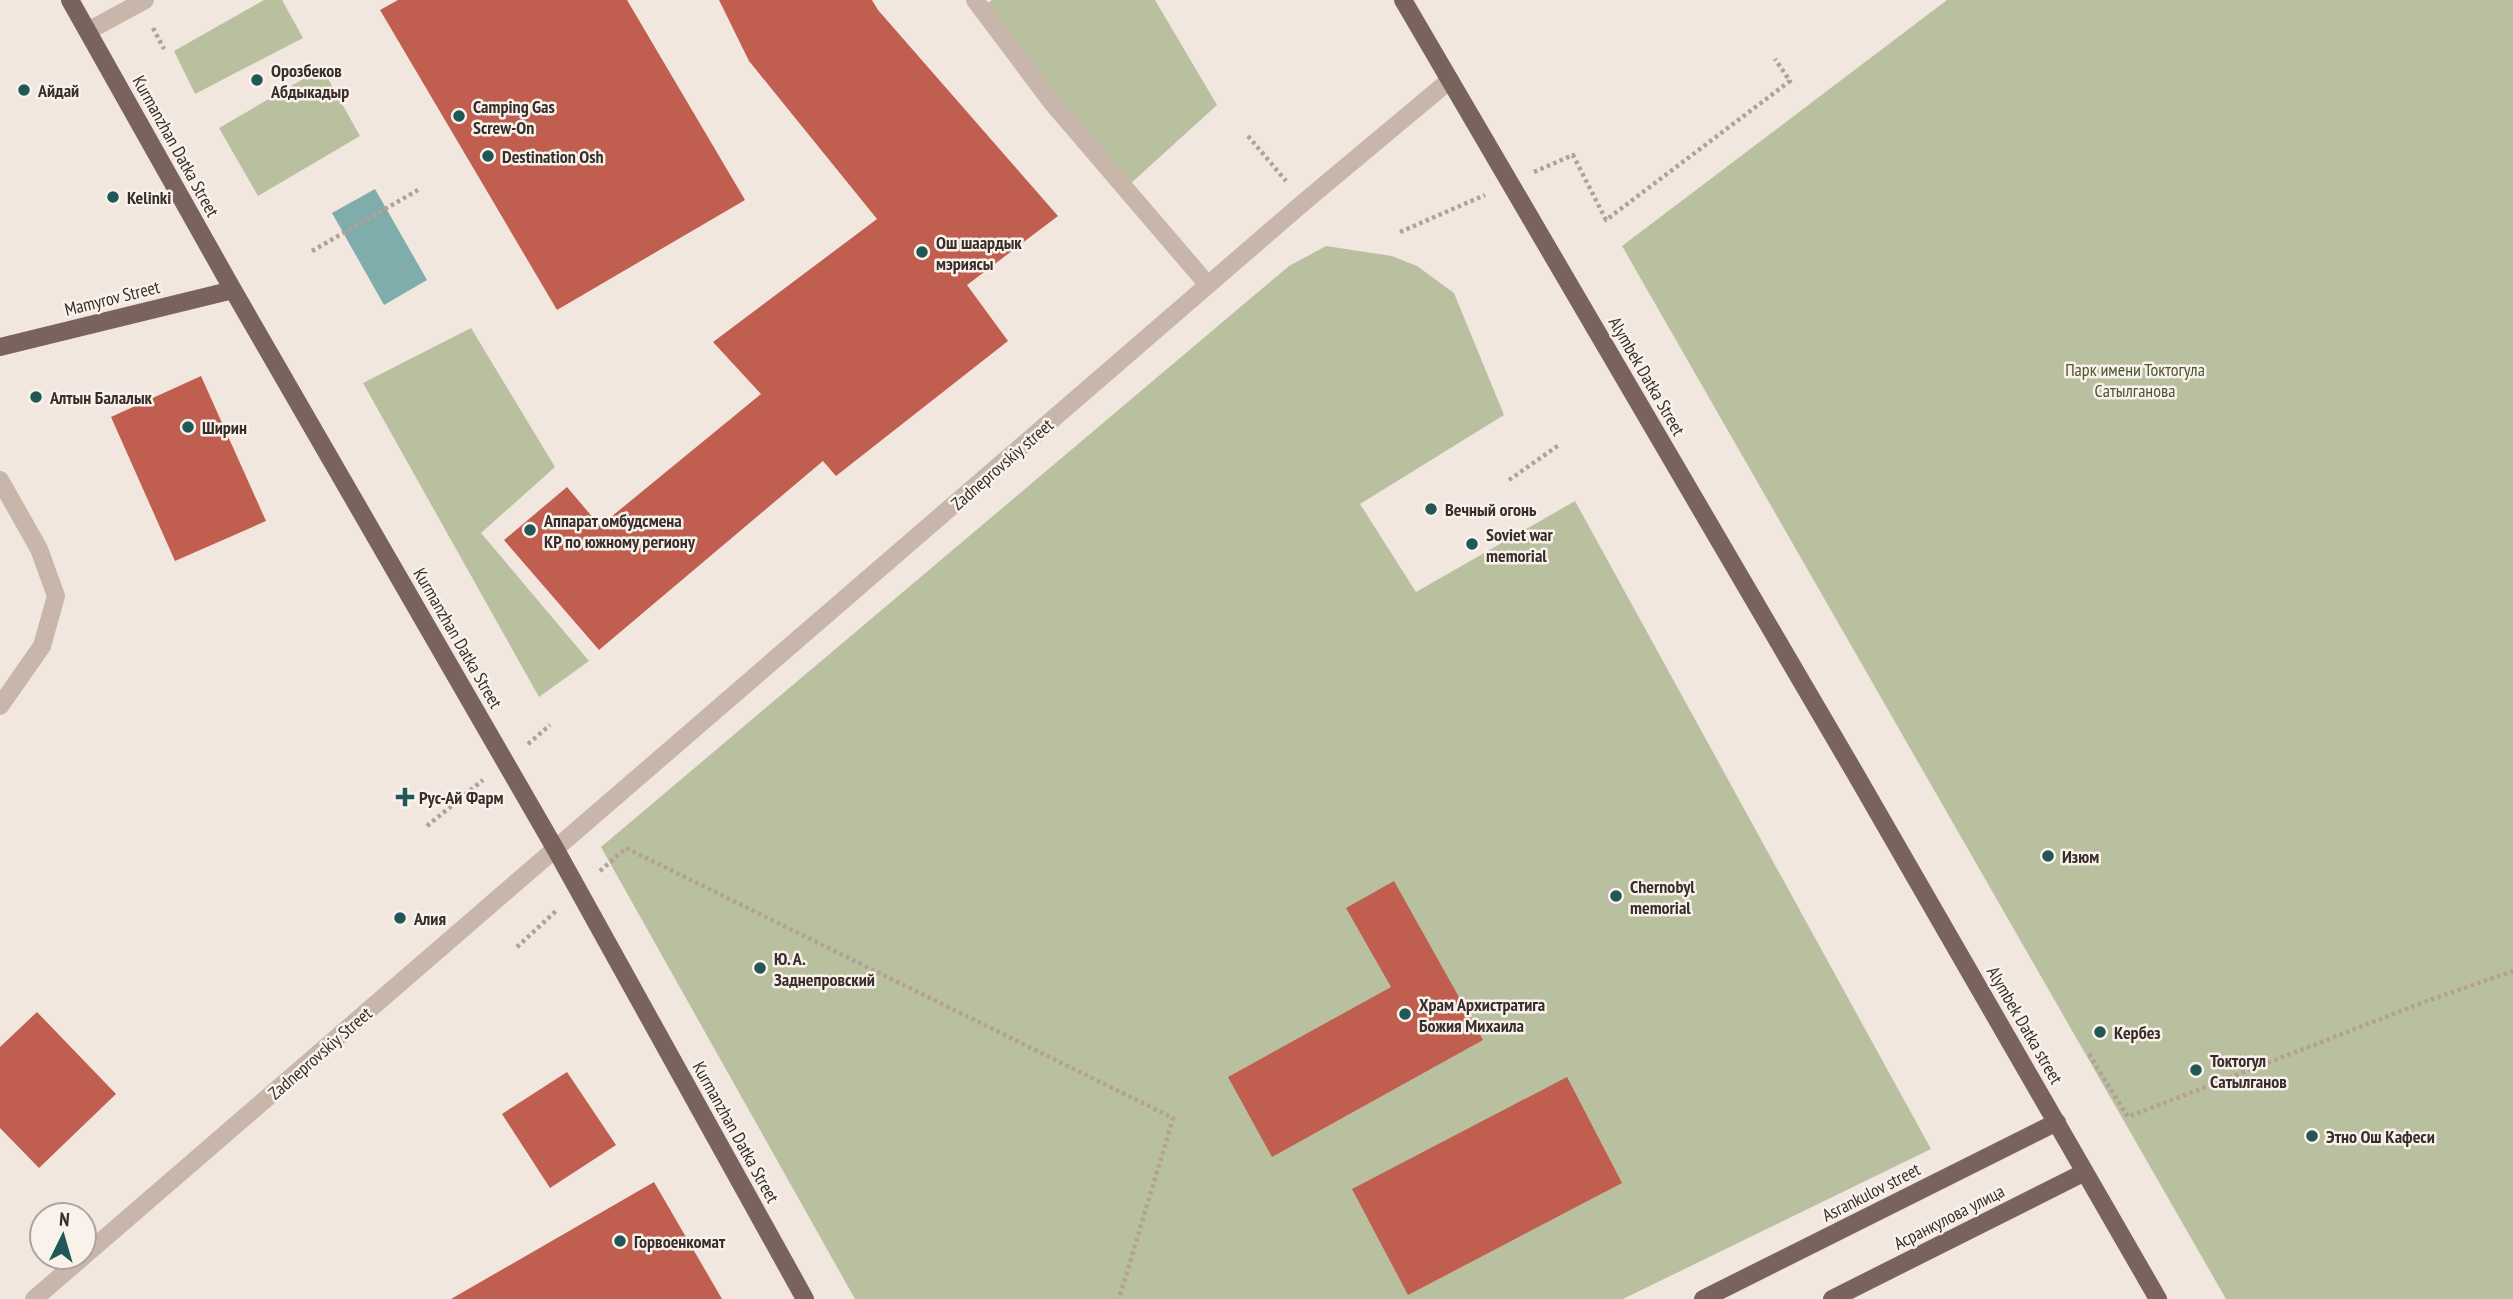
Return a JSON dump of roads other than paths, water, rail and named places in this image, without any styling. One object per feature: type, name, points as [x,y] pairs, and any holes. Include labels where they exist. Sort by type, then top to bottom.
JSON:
[{"type":"main road","name":"Kurmanzhan Datka Street","points":[[70,0],[233,290],[556,850],[805,1299]]},
{"type":"main road","name":"Alymbek Datka Street","points":[[1403,0],[2057,1122]]},
{"type":"main road","name":"Mamyrov Street","points":[[0,347],[233,290]]},
{"type":"main road","points":[[2057,1122],[2158,1299]]},
{"type":"main road","name":"Asrankulov street","points":[[1703,1299],[2057,1122]]},
{"type":"main road","name":"Асранкулова улица","points":[[1832,1299],[2085,1172]]},
{"type":"street","points":[[88,31],[145,0]]},
{"type":"street","points":[[975,0],[1053,104],[1208,285]]},
{"type":"street","name":"Zadneprovskiy street","points":[[556,850],[1304,202],[1450,80]]},
{"type":"street","points":[[0,480],[39,549],[56,596],[42,646],[0,706]]},
{"type":"street","name":"Zadneprovskiy Street","points":[[98,1243],[556,850]]},
{"type":"street","name":"Zadneprovskiy Street","points":[[34,1299],[66,1271]]},
{"type":"water","points":[[375,189],[427,280],[384,305],[332,213]]},
{"type":"place","name":"Орозбеков Абдыкадыр","points":[[257,80]]},
{"type":"place","name":"Айдай","points":[[24,90]]},
{"type":"place","name":"Camping Gas Screw-On","points":[[459,116]]},
{"type":"place","name":"Destination Osh","points":[[488,156]]},
{"type":"place","name":"Kelinki","points":[[113,197]]},
{"type":"place","name":"Ош шаардык мэриясы","points":[[922,252]]},
{"type":"place","name":"Алтын Балалык","points":[[36,397]]},
{"type":"place","name":"Ширин","points":[[188,427]]},
{"type":"place","name":"Вечный огонь","points":[[1431,509]]},
{"type":"place","name":"Аппарат омбудсмена КР по южному региону","points":[[530,530]]},
{"type":"place","name":"Soviet war memorial","points":[[1472,544]]},
{"type":"place","name":"Рус-Ай Фарм","points":[[405,797]]},
{"type":"place","name":"Изюм","points":[[2048,856]]},
{"type":"place","name":"Chernobyl memorial","points":[[1616,896]]},
{"type":"place","name":"Алия","points":[[400,918]]},
{"type":"place","name":"Ю. А. Заднепровский","points":[[760,968]]},
{"type":"place","name":"Храм Архистратига Божия Михаила","points":[[1405,1014]]},
{"type":"place","name":"Кербез","points":[[2100,1032]]},
{"type":"place","name":"Токтогул Сатылганов","points":[[2196,1070]]},
{"type":"place","name":"Этно Ош Кафеси","points":[[2312,1136]]},
{"type":"place","name":"Горвоенкомат","points":[[620,1241]]},
{"type":"park label","name":"Парк имени Токтогула Сатылганова","points":[[2135,379]]}]
